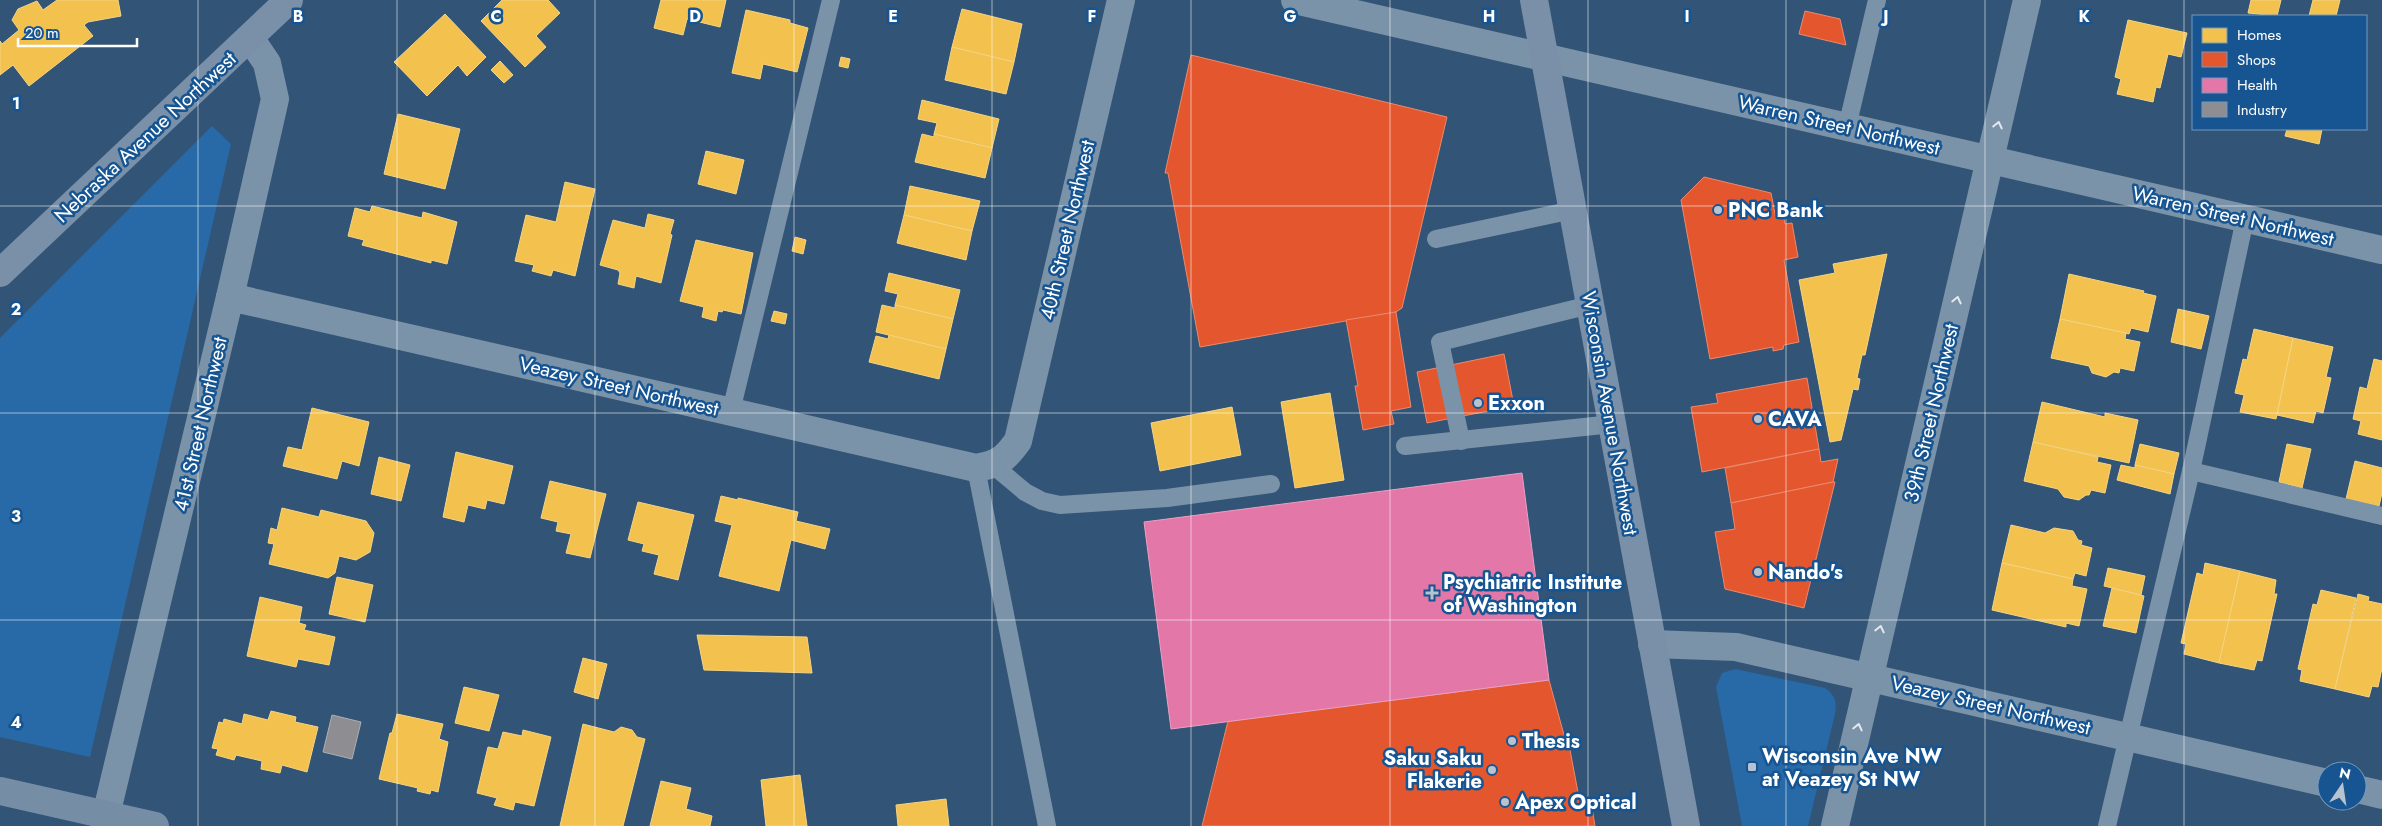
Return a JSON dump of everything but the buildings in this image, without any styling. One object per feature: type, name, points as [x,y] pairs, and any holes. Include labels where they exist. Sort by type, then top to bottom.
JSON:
[{"type":"main road","name":"Nebraska Avenue Northwest","points":[[0,273],[289,0]]},
{"type":"main road","name":"Wisconsin Avenue Northwest","points":[[1534,0],[1686,826]]},
{"type":"main road","points":[[0,791],[154,826]]},
{"type":"street","name":"40th Street Northwest","points":[[992,463],[1018,441],[1121,0]]},
{"type":"street","name":"Warren Street Northwest","points":[[1295,0],[2382,250]]},
{"type":"street","name":"39th Street Northwest","points":[[1835,826],[2026,0]]},
{"type":"street","name":"41st Street Northwest","points":[[106,815],[230,297],[275,99],[267,63],[250,38]]},
{"type":"street","name":"Veazey Street Northwest","points":[[230,297],[730,411],[992,463]]},
{"type":"street","name":"Veazey Street Northwest","points":[[1652,644],[1736,647],[2317,780]]},
{"type":"street","points":[[2367,792],[2382,795]]},
{"type":"lane","points":[[730,411],[831,0]]},
{"type":"lane","points":[[1847,127],[1877,0]]},
{"type":"lane","points":[[1436,239],[1572,210]]},
{"type":"lane","points":[[2107,826],[2191,471],[2245,219]]},
{"type":"lane","points":[[1461,440],[1440,342],[1590,305]]},
{"type":"lane","points":[[1405,446],[1612,424]]},
{"type":"lane","points":[[992,463],[1025,492],[1042,501],[1060,505],[1167,498],[1272,484]]},
{"type":"lane","points":[[992,463],[1047,826]]},
{"type":"lane","points":[[2191,471],[2382,516]]},
{"type":"shaded area","points":[[212,126],[231,144],[90,757],[0,737],[0,338]]},
{"type":"shaded area","points":[[1735,669],[1825,688],[1834,699],[1836,706],[1835,714],[1808,826],[1742,826],[1716,687],[1722,673]]},
{"type":"place","name":"PNC Bank","points":[[1718,210]]},
{"type":"place","name":"Exxon","points":[[1478,403]]},
{"type":"place","name":"CAVA","points":[[1758,419]]},
{"type":"place","name":"Nando's","points":[[1758,572]]},
{"type":"place","name":"Psychiatric Institute of Washington","points":[[1432,593]]},
{"type":"place","name":"Thesis","points":[[1512,741]]},
{"type":"place","name":"Wisconsin Ave NW at Veazey St NW","points":[[1752,767]]},
{"type":"place","name":"Saku Saku Flakerie","points":[[1492,770]]},
{"type":"place","name":"Apex Optical","points":[[1505,802]]}]
